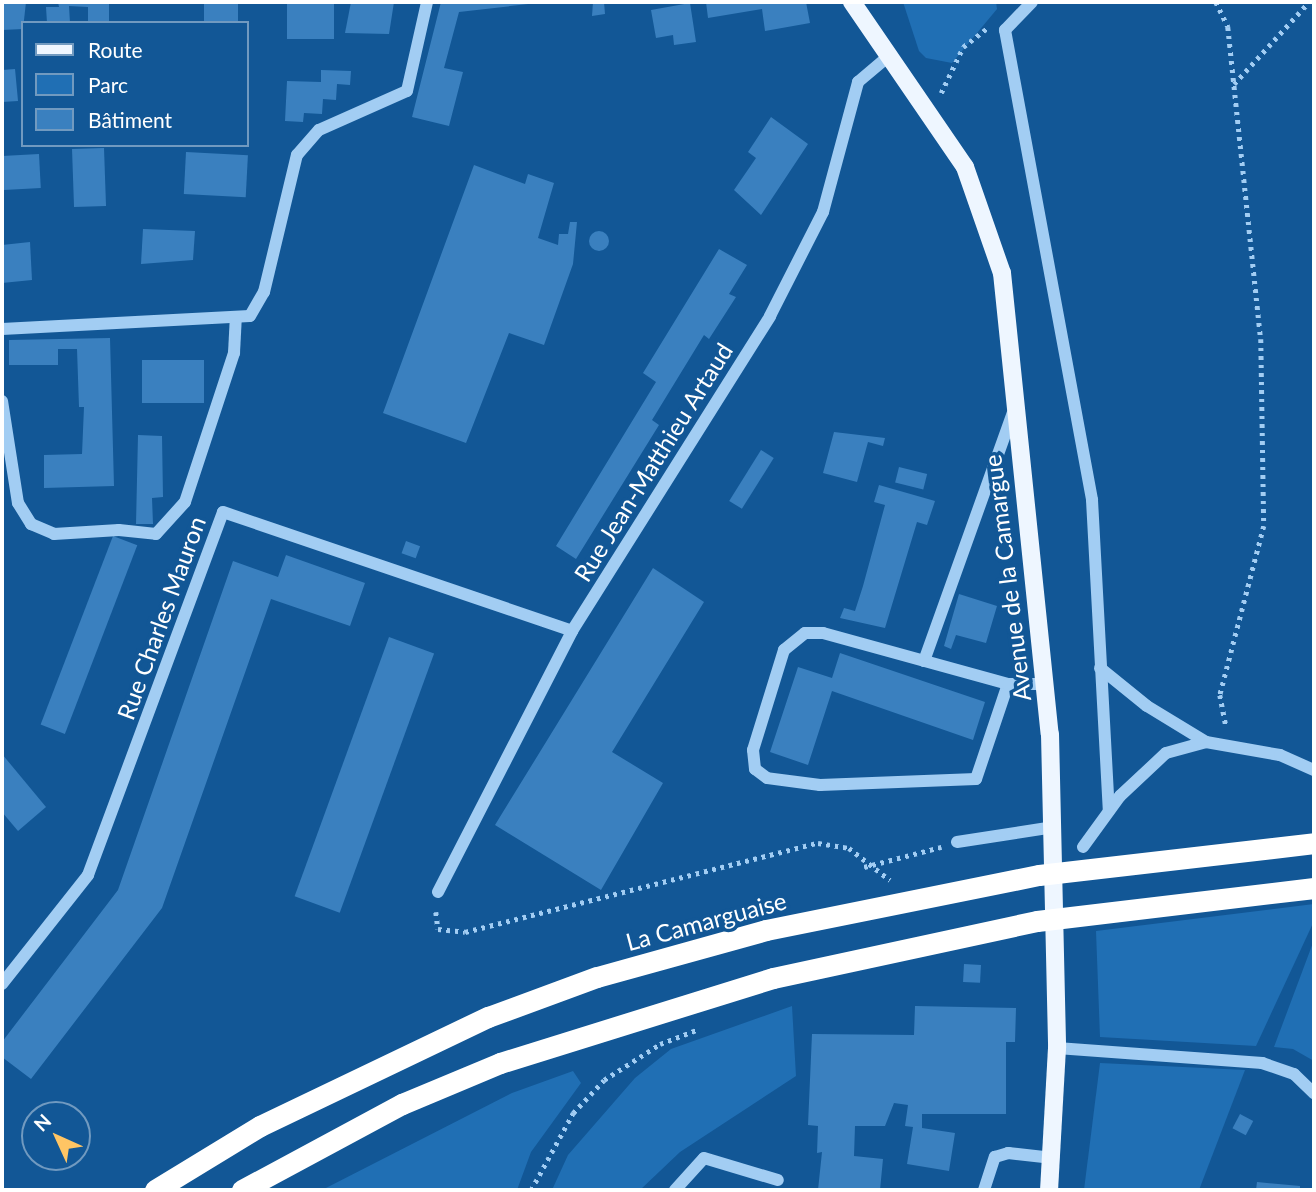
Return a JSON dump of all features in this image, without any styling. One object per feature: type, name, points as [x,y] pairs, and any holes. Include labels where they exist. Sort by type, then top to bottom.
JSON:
[{"type":"highway","name":"La Camarguaise","points":[[155,1190],[271,1120],[488,1017],[597,977],[766,930],[1040,875],[1314,843]]},
{"type":"highway","points":[[242,1190],[402,1104],[500,1063],[774,978],[1037,921],[1314,888]]},
{"type":"main road","name":"Avenue de la Camargue","points":[[852,2],[965,167],[1002,272],[1013,413],[1044,684],[1054,828],[1057,1048],[1053,1158],[1049,1190]]},
{"type":"street","points":[[2,329],[250,316],[264,292],[297,155],[319,130],[407,91],[427,2]]},
{"type":"street","points":[[1032,2],[1004,30],[1092,500],[1109,811]]},
{"type":"street","name":"Rue Jean-Matthieu Artaud","points":[[438,892],[572,631],[770,316],[823,212],[858,82],[890,55]]},
{"type":"street","points":[[2,401],[18,503],[31,524],[54,534],[119,530],[156,534],[185,502],[234,353],[236,317]]},
{"type":"street","points":[[924,661],[1013,413]]},
{"type":"street","name":"Rue Charles Mauron","points":[[2,985],[88,874],[223,512],[572,631]]},
{"type":"street","points":[[1008,684],[976,779],[820,785],[767,778],[755,769],[753,750],[776,672],[795,638],[823,633],[1008,684],[1044,684]]},
{"type":"street","points":[[1100,668],[1147,706],[1206,742],[1280,755],[1314,770]]},
{"type":"street","points":[[1083,847],[1109,811],[1166,753],[1206,742]]},
{"type":"street","points":[[957,842],[1054,828]]},
{"type":"street","points":[[1057,1048],[1262,1063],[1294,1074],[1314,1093]]},
{"type":"street","points":[[984,1190],[995,1157],[1008,1153],[1053,1158]]},
{"type":"street","points":[[675,1190],[704,1158],[778,1180]]},
{"type":"path","points":[[1216,2],[1228,27],[1261,339],[1264,526],[1220,695],[1229,746]]},
{"type":"path","points":[[1234,84],[1309,2]]},
{"type":"path","points":[[934,121],[963,47],[982,29],[1004,30]]},
{"type":"path","points":[[864,867],[957,842]]},
{"type":"path","points":[[438,892],[434,920],[447,933],[603,900],[801,845],[834,843],[874,864],[894,884]]},
{"type":"path","points":[[531,1190],[573,1112],[604,1080],[660,1044],[707,1026]]},
{"type":"green space","points":[[903,2],[996,2],[997,9],[952,63],[926,58],[919,51]]},
{"type":"green space","points":[[1314,904],[1314,921],[1256,1046],[1100,1037],[1096,931]]},
{"type":"green space","points":[[1314,940],[1314,1061],[1293,1049],[1274,1047]]},
{"type":"green space","points":[[792,1006],[796,1076],[680,1152],[640,1190],[552,1190],[568,1155],[635,1078],[671,1049]]},
{"type":"green space","points":[[1100,1063],[1245,1070],[1199,1190],[1084,1190]]},
{"type":"green space","points":[[573,1071],[581,1083],[531,1152],[517,1190],[322,1190],[512,1093]]},
{"type":"building","points":[[2,2],[26,2],[21,29],[2,30]]},
{"type":"building","points":[[58,2],[109,2],[109,21],[88,21],[88,7],[69,6],[70,21],[47,21],[46,7],[59,7]]},
{"type":"building","points":[[204,2],[238,2],[238,21],[204,21]]},
{"type":"building","points":[[287,2],[334,2],[334,39],[287,39]]},
{"type":"building","points":[[351,2],[394,2],[389,34],[345,33]]},
{"type":"building","points":[[441,2],[546,2],[459,12],[444,68],[463,72],[449,126],[412,117]]},
{"type":"building","points":[[593,2],[604,2],[605,14],[592,16]]},
{"type":"building","points":[[706,2],[806,2],[810,23],[765,31],[762,9],[708,18]]},
{"type":"building","points":[[690,3],[696,42],[674,45],[673,35],[656,38],[651,10]]},
{"type":"building","points":[[15,69],[18,101],[2,102],[2,70]]},
{"type":"building","points":[[321,70],[351,71],[350,85],[337,84],[336,100],[323,99],[322,114],[304,113],[303,122],[285,121],[287,81],[321,82]]},
{"type":"building","points":[[771,117],[808,144],[761,215],[734,190],[756,158],[748,152]]},
{"type":"building","points":[[104,148],[106,206],[74,207],[72,149]]},
{"type":"building","points":[[186,152],[248,155],[246,197],[184,194]]},
{"type":"building","points":[[39,154],[41,188],[4,190],[2,156]]},
{"type":"building","points":[[474,165],[525,184],[528,174],[554,183],[538,238],[558,245],[559,234],[568,234],[570,222],[577,222],[573,264],[544,345],[509,333],[466,443],[383,413]]},
{"type":"building","points":[[143,229],[195,231],[193,260],[141,264]]},
{"type":"building","points":[[595,231],[603,231],[609,241],[603,251],[595,251],[589,245],[589,237]]},
{"type":"building","points":[[30,242],[32,280],[2,283],[2,245]]},
{"type":"building","points":[[719,249],[747,265],[729,294],[736,297],[709,339],[704,335],[652,420],[659,425],[576,559],[556,546],[656,382],[643,373]]},
{"type":"building","points":[[110,338],[114,486],[44,488],[44,455],[82,454],[84,407],[79,407],[77,349],[58,349],[58,365],[9,365],[9,340]]},
{"type":"building","points":[[142,360],[204,360],[204,403],[142,403]]},
{"type":"building","points":[[834,432],[885,438],[883,446],[868,442],[857,482],[823,473]]},
{"type":"building","points":[[138,435],[162,436],[163,497],[152,498],[153,524],[136,524]]},
{"type":"building","points":[[761,450],[774,458],[742,509],[729,501]]},
{"type":"building","points":[[899,467],[927,474],[923,490],[895,483]]},
{"type":"building","points":[[879,485],[935,501],[927,525],[917,522],[885,628],[840,618],[844,608],[855,611],[863,586],[885,505],[874,502]]},
{"type":"building","points":[[113,536],[137,545],[65,734],[41,725]]},
{"type":"building","points":[[406,541],[420,546],[416,558],[402,553]]},
{"type":"building","points":[[286,555],[365,583],[350,626],[271,599],[162,908],[31,1079],[2,1057],[2,1042],[118,890],[233,561],[278,577]]},
{"type":"building","points":[[653,568],[704,602],[612,752],[663,783],[601,890],[495,825]]},
{"type":"building","points":[[959,594],[997,606],[986,643],[956,635],[951,649],[944,646]]},
{"type":"building","points":[[389,637],[434,653],[340,913],[295,896]]},
{"type":"building","points":[[840,653],[985,702],[973,740],[832,691],[808,765],[770,752],[798,667],[832,678]]},
{"type":"building","points":[[2,754],[46,807],[18,831],[2,812]]},
{"type":"building","points":[[964,964],[981,965],[980,983],[963,982]]},
{"type":"building","points":[[915,1006],[1016,1008],[1015,1042],[1006,1042],[1006,1114],[922,1114],[922,1128],[955,1133],[949,1171],[907,1164],[913,1127],[905,1126],[908,1105],[894,1103],[885,1126],[855,1126],[854,1156],[883,1159],[880,1190],[818,1190],[822,1152],[817,1153],[818,1126],[808,1125],[812,1034],[914,1035]]},
{"type":"building","points":[[1240,1114],[1253,1121],[1246,1135],[1232,1128]]},
{"type":"building","points":[[1257,1182],[1300,1186],[1300,1190],[1256,1190]]}]
